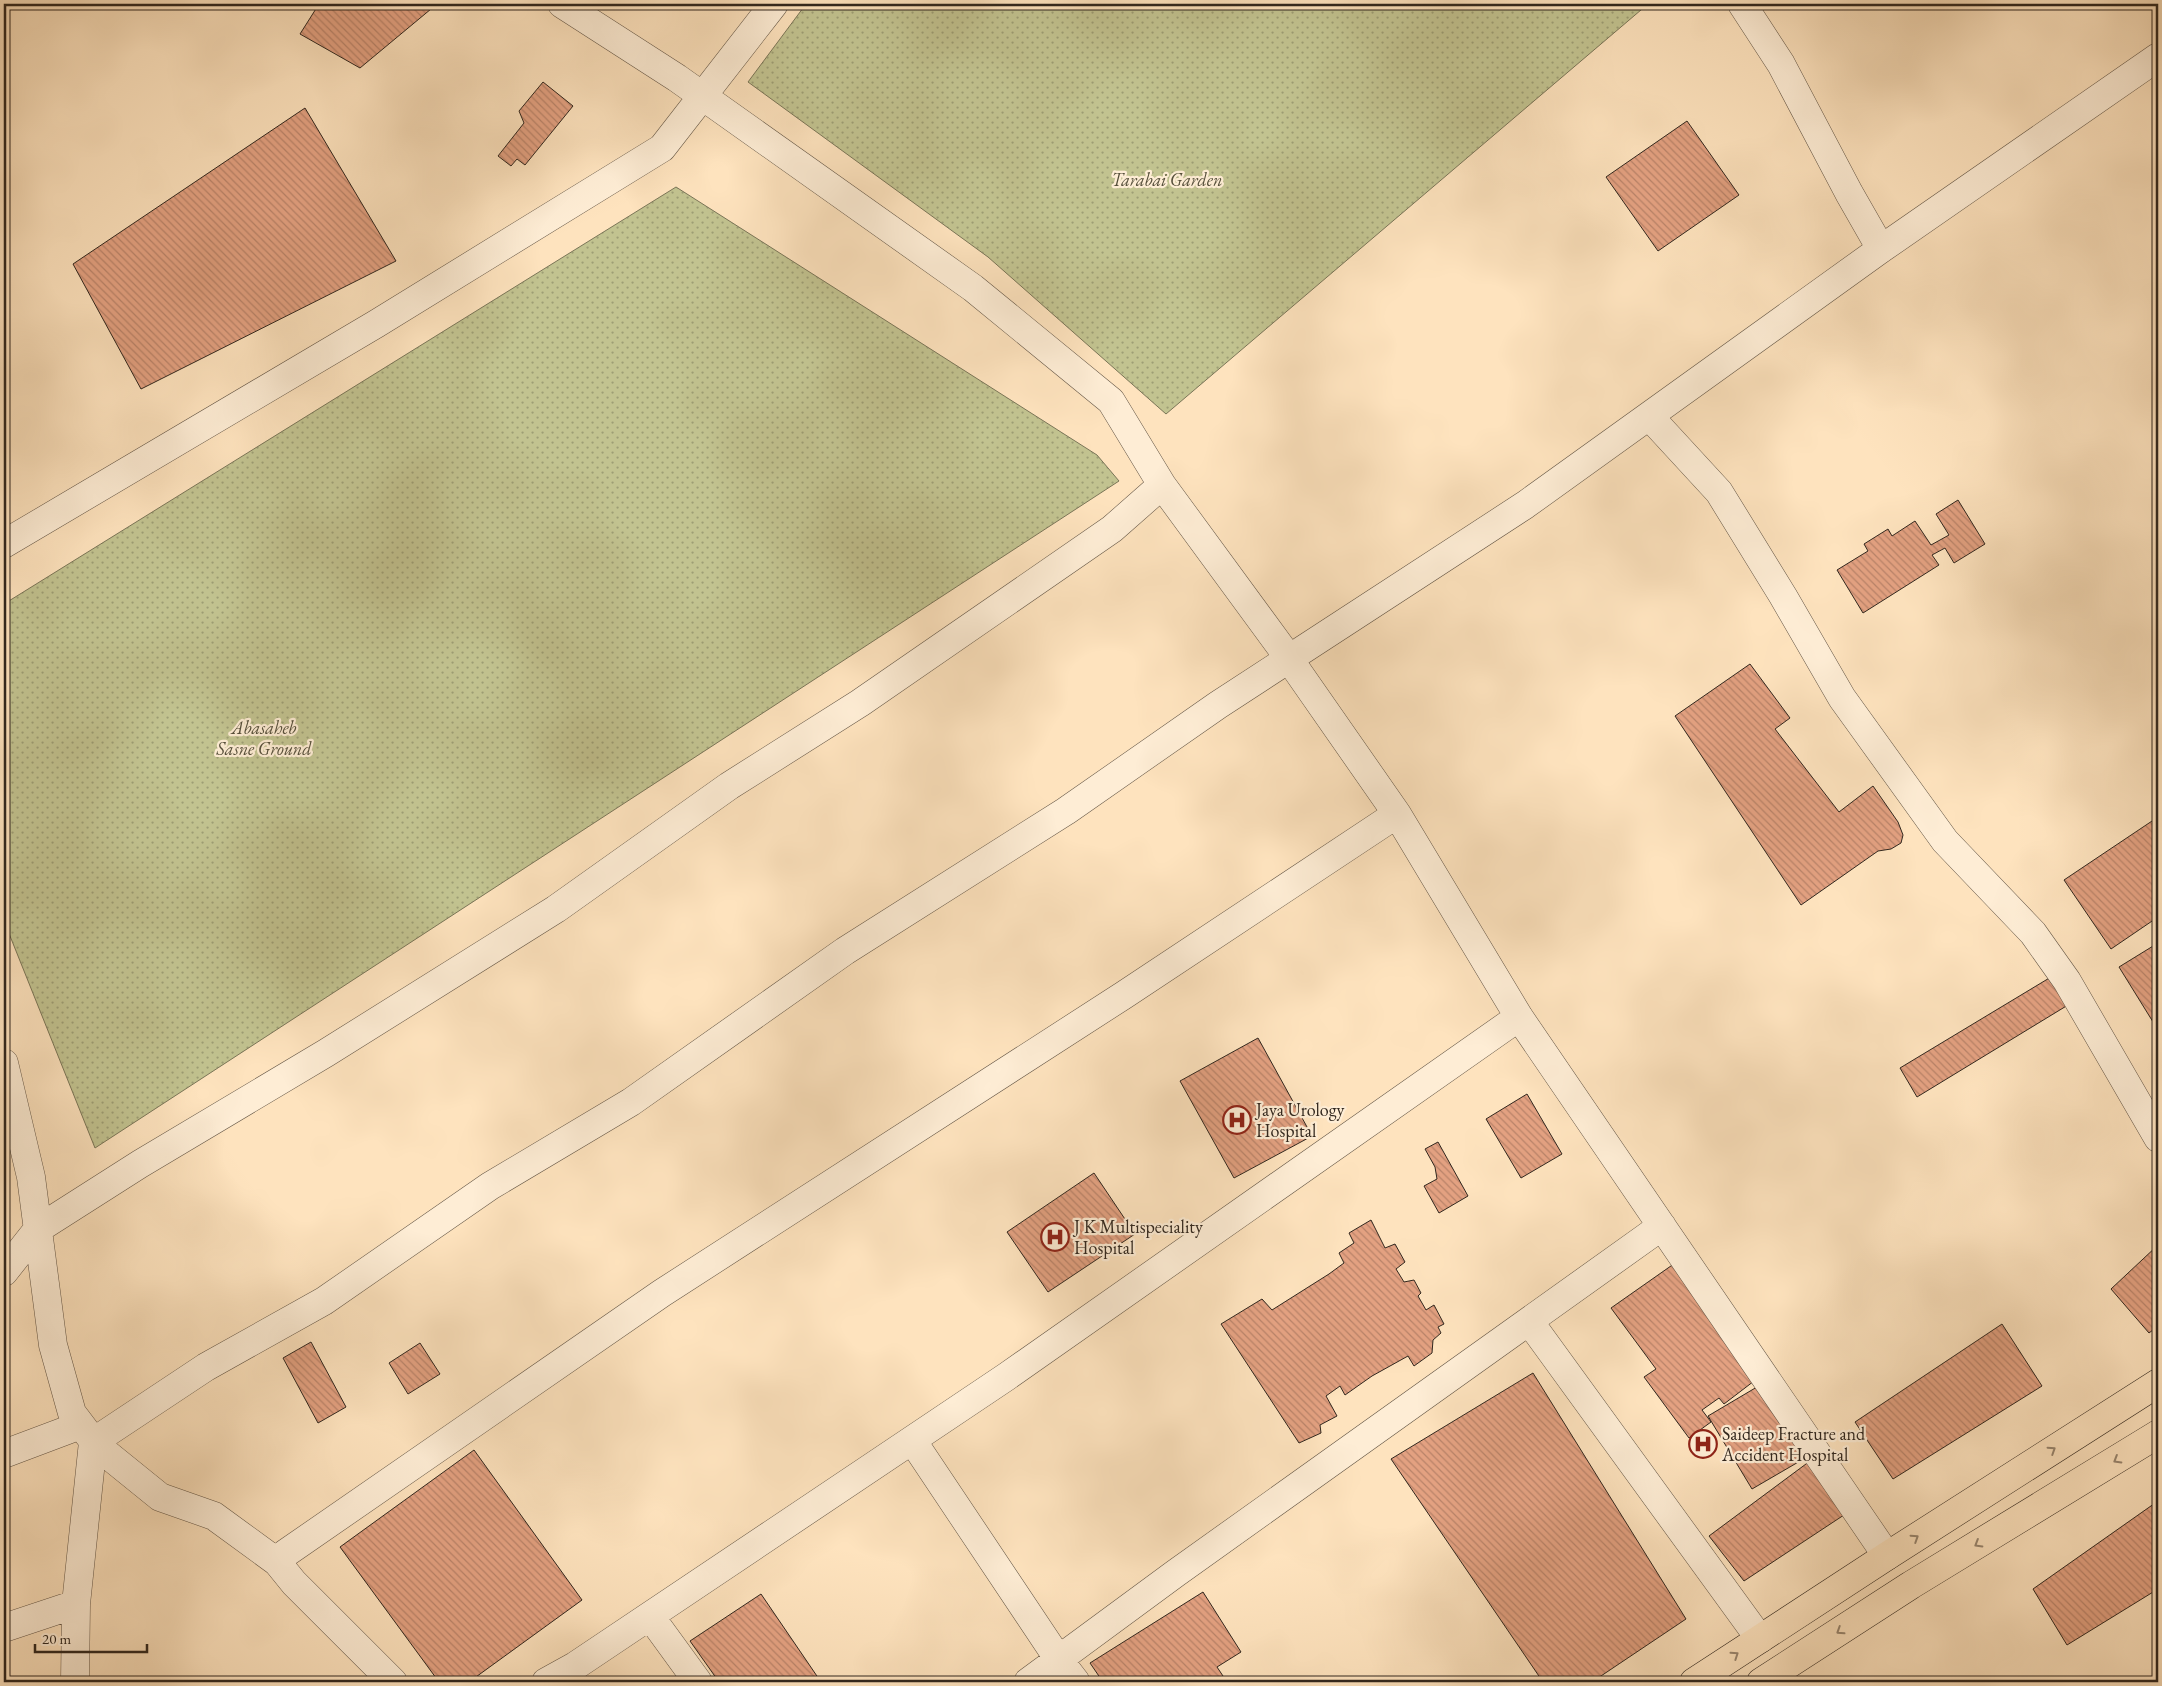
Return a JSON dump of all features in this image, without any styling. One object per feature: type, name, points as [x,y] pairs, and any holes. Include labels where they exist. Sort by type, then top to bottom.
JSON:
[{"type":"highway","points":[[1694,1682],[2158,1383]]},
{"type":"highway","points":[[1761,1682],[1911,1585],[2158,1434]]},
{"type":"street","points":[[562,4],[702,96],[973,288],[1111,401],[1162,485],[1288,658],[1397,814],[1520,1017],[1887,1556]]},
{"type":"street","points":[[4,544],[376,324],[662,148],[774,4]]},
{"type":"street","points":[[1742,4],[1781,64],[1849,193],[1881,249]]},
{"type":"street","points":[[4,1454],[88,1433],[324,1301],[490,1186],[631,1102],[845,951],[1066,811],[1288,658],[1525,505],[1881,249],[2158,57]]},
{"type":"street","points":[[1649,416],[1719,492],[1783,596],[1842,698],[1945,841],[2034,933],[2092,1022],[2158,1138]]},
{"type":"street","points":[[4,1272],[38,1229],[140,1164],[326,1053],[556,909],[729,786],[860,703],[1112,529],[1162,485]]},
{"type":"street","points":[[276,1562],[286,1553],[662,1293],[1124,996],[1397,814]]},
{"type":"street","points":[[546,1682],[575,1666],[1022,1365],[1520,1017]]},
{"type":"street","points":[[4,1063],[31,1177],[53,1345],[72,1413],[93,1442],[76,1604],[74,1682]]},
{"type":"street","points":[[1028,1682],[1176,1573],[1662,1226]]},
{"type":"street","points":[[1529,1321],[1760,1639]]},
{"type":"street","points":[[88,1433],[160,1497],[214,1516],[276,1562],[294,1583],[392,1682]]},
{"type":"street","points":[[912,1440],[1059,1660],[1076,1682]]},
{"type":"street","points":[[4,1628],[76,1604]]},
{"type":"street","points":[[650,1616],[698,1682]]},
{"type":"green space","name":"Tarabai Garden","points":[[806,4],[1648,4],[1166,414],[988,257],[748,82]]},
{"type":"green space","name":"Abasaheb Sasne Ground","points":[[676,187],[1097,455],[1119,481],[95,1148],[4,921],[4,604]]},
{"type":"building","points":[[319,4],[437,4],[360,68],[300,34]]},
{"type":"building","points":[[543,82],[573,106],[525,165],[517,159],[511,166],[498,156],[524,123],[519,111]]},
{"type":"building","points":[[305,108],[396,261],[141,389],[73,264]]},
{"type":"building","points":[[1687,121],[1739,195],[1658,251],[1606,177]]},
{"type":"building","points":[[1958,500],[1985,544],[1954,563],[1945,548],[1932,555],[1939,565],[1863,613],[1837,570],[1868,551],[1864,544],[1888,529],[1892,536],[1915,521],[1931,545],[1949,535],[1936,514]]},
{"type":"building","points":[[1750,664],[1790,718],[1775,729],[1839,812],[1873,786],[1898,822],[1903,835],[1901,843],[1891,849],[1878,851],[1801,905],[1675,716]]},
{"type":"building","points":[[2158,817],[2158,917],[2111,949],[2064,880]]},
{"type":"building","points":[[2158,943],[2158,1030],[2119,967]]},
{"type":"building","points":[[2051,977],[2068,1005],[1917,1097],[1900,1068]]},
{"type":"building","points":[[1258,1038],[1312,1136],[1234,1178],[1180,1081]]},
{"type":"building","points":[[1527,1094],[1562,1154],[1521,1178],[1486,1119]]},
{"type":"building","points":[[1438,1142],[1468,1196],[1439,1213],[1424,1186],[1437,1179],[1435,1167],[1425,1149]]},
{"type":"building","points":[[1094,1173],[1135,1234],[1048,1292],[1007,1232]]},
{"type":"building","points":[[1371,1220],[1385,1248],[1395,1244],[1405,1262],[1396,1269],[1404,1282],[1414,1280],[1421,1293],[1418,1296],[1426,1310],[1434,1305],[1444,1324],[1438,1327],[1441,1333],[1433,1340],[1432,1353],[1414,1366],[1408,1356],[1372,1376],[1345,1395],[1340,1386],[1326,1396],[1337,1416],[1320,1425],[1321,1433],[1299,1443],[1221,1324],[1262,1299],[1272,1310],[1329,1274],[1344,1263],[1339,1253],[1354,1243],[1349,1233]]},
{"type":"building","points":[[2158,1245],[2158,1326],[2149,1333],[2111,1289]]},
{"type":"building","points":[[1678,1261],[1758,1378],[1724,1404],[1719,1398],[1702,1410],[1711,1422],[1689,1438],[1644,1377],[1656,1369],[1611,1308]]},
{"type":"building","points":[[2002,1324],[2042,1386],[1893,1479],[1855,1422]]},
{"type":"building","points":[[311,1342],[346,1407],[318,1423],[283,1358]]},
{"type":"building","points":[[420,1343],[440,1374],[408,1394],[389,1363]]},
{"type":"building","points":[[1533,1373],[1686,1619],[1592,1682],[1543,1682],[1391,1459]]},
{"type":"building","points":[[1762,1384],[1807,1457],[1752,1489],[1708,1416]]},
{"type":"building","points":[[474,1450],[582,1600],[469,1682],[439,1682],[340,1547]]},
{"type":"building","points":[[1810,1461],[1847,1513],[1744,1581],[1709,1536]]},
{"type":"building","points":[[2158,1501],[2158,1589],[2067,1645],[2033,1589]]},
{"type":"building","points":[[1203,1592],[1241,1652],[1217,1667],[1227,1682],[1103,1682],[1090,1663]]},
{"type":"building","points":[[761,1594],[821,1682],[719,1682],[690,1641]]},
{"type":"place","name":"Jaya Urology Hospital","points":[[1237,1120]]},
{"type":"place","name":"J K Multispeciality Hospital","points":[[1055,1237]]},
{"type":"place","name":"Saideep Fracture and Accident Hospital","points":[[1703,1444]]}]
